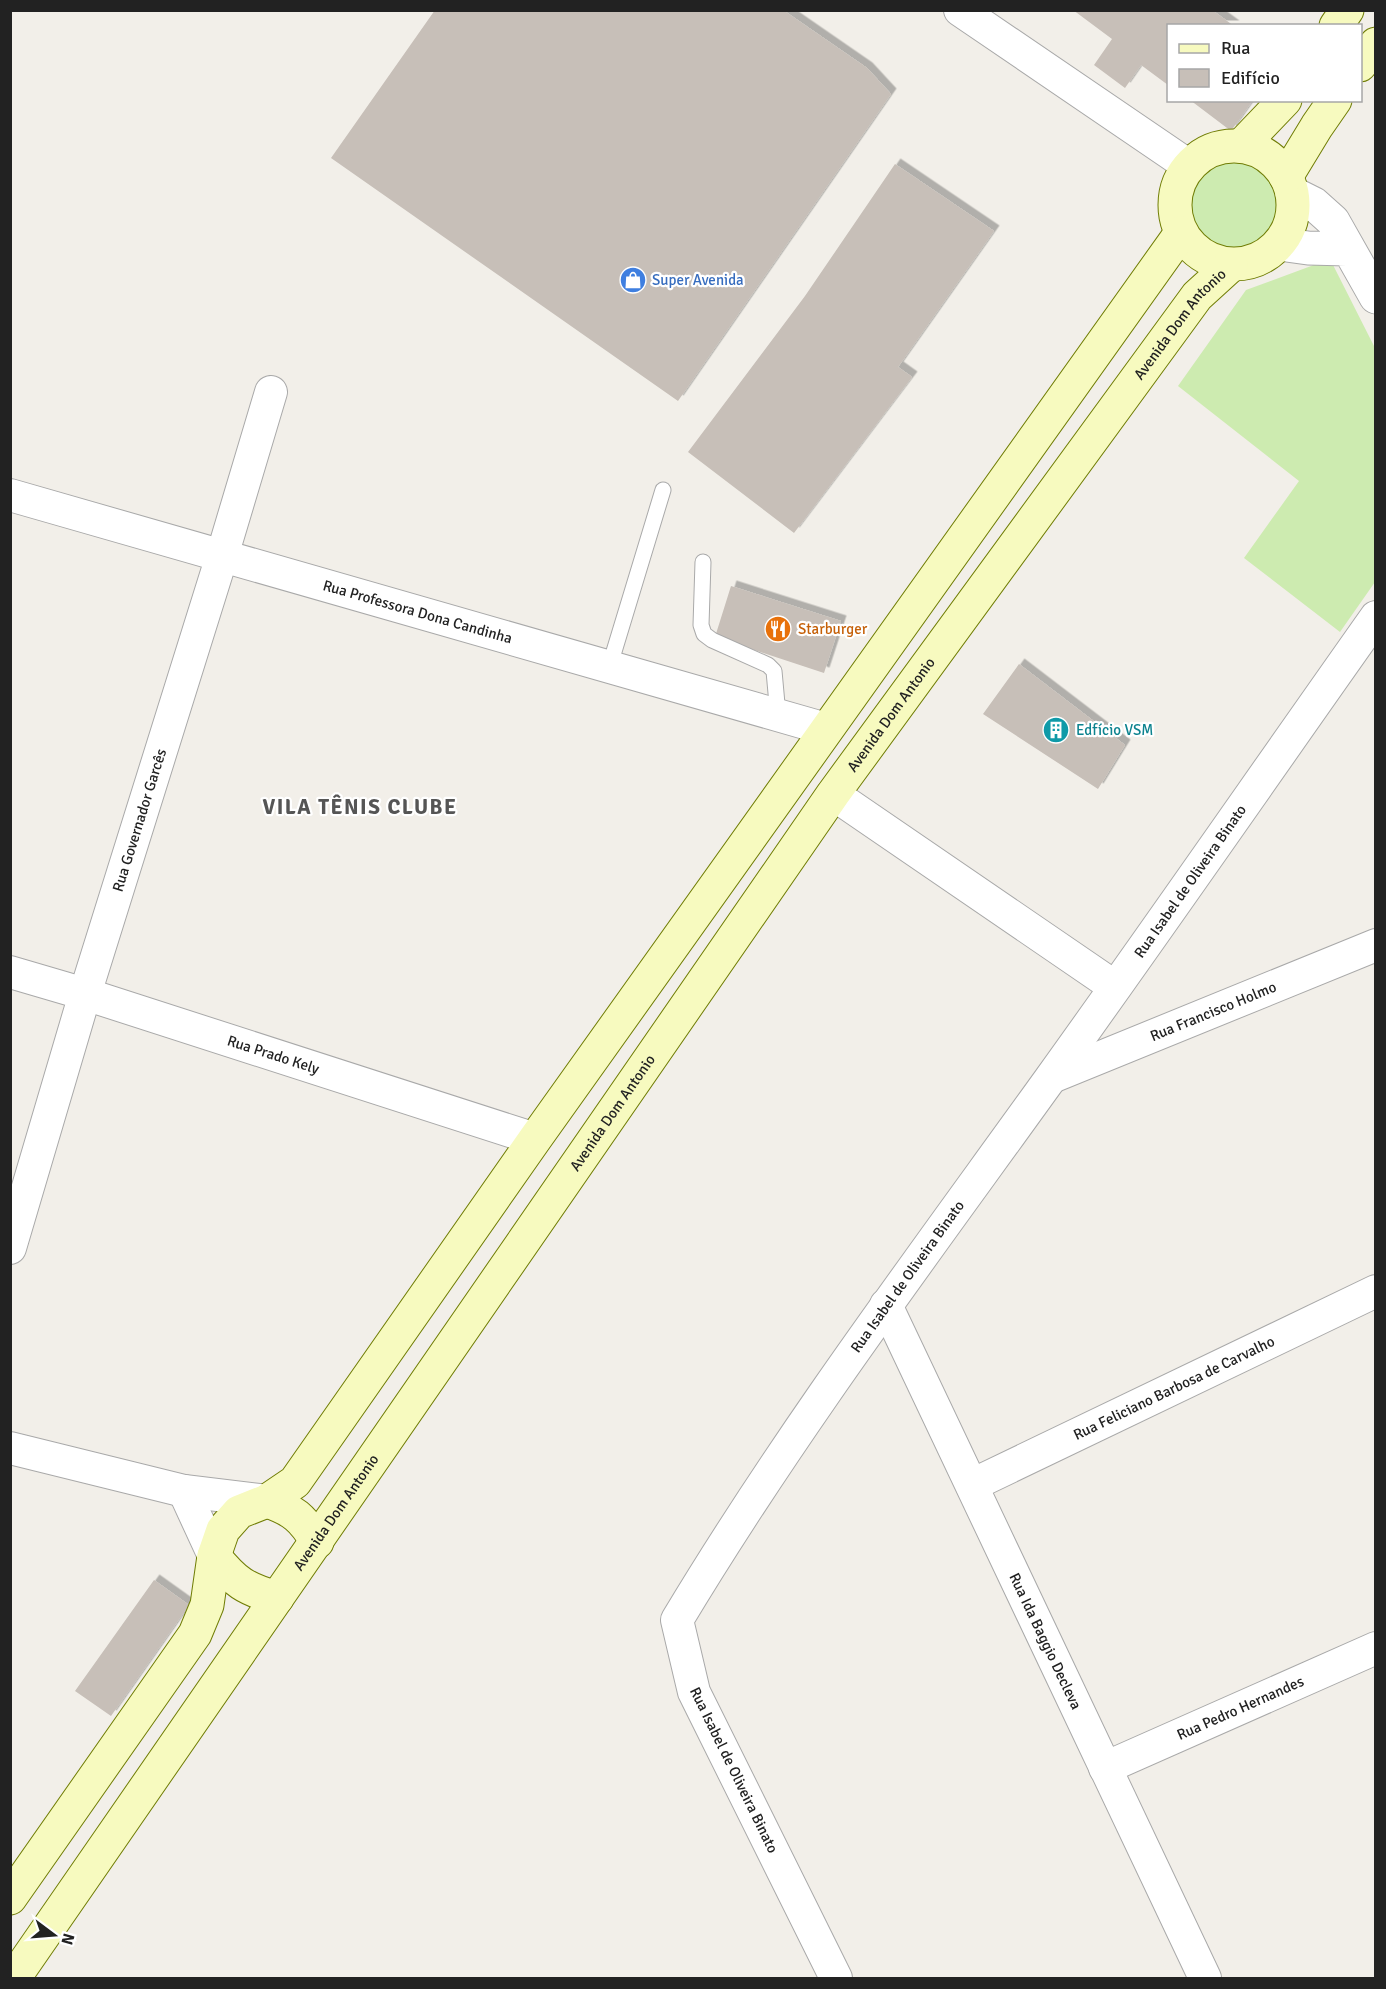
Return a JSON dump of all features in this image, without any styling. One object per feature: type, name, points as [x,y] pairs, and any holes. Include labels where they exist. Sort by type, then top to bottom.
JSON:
[{"type":"main road","points":[[1337,24],[1347,10]]},
{"type":"main road","points":[[1362,62],[1376,44]]},
{"type":"main road","points":[[1241,146],[1283,102]]},
{"type":"main road","points":[[1289,185],[1317,126],[1334,102]]},
{"type":"main road","points":[[1241,146],[1259,151],[1275,162],[1289,185],[1293,212],[1288,229],[1279,244],[1266,256],[1249,263],[1231,265],[1202,256],[1190,246],[1181,232],[1176,216],[1175,198],[1180,181],[1189,166],[1204,154],[1222,147],[1241,146]]},
{"type":"main road","points":[[10,1898],[195,1634],[207,1605],[214,1556],[223,1530],[239,1512],[267,1501],[295,1482],[535,1139],[1181,232]]},
{"type":"main road","name":"Avenida Dom Antonio","points":[[14,1978],[833,794],[1197,296],[1231,265]]},
{"type":"main road","points":[[267,1501],[288,1508],[306,1522],[317,1542]]},
{"type":"main road","points":[[214,1556],[230,1576],[252,1591],[277,1598]]},
{"type":"street","points":[[960,10],[1189,166]]},
{"type":"street","points":[[1289,185],[1333,221],[1376,297]]},
{"type":"street","points":[[1279,244],[1308,248],[1347,249]]},
{"type":"street","name":"Rua Governador Garcês","points":[[10,1248],[85,994],[271,392]]},
{"type":"street","name":"Rua Professora Dona Candinha","points":[[10,495],[826,729]]},
{"type":"street","name":"Rua Isabel de Oliveira Binato","points":[[836,1978],[694,1692],[677,1620],[723,1544],[886,1305],[1052,1077],[1376,617]]},
{"type":"street","points":[[833,794],[1115,987]]},
{"type":"street","name":"Rua Francisco Holmo","points":[[1052,1077],[1376,945]]},
{"type":"street","name":"Rua Prado Kely","points":[[10,972],[535,1139]]},
{"type":"street","name":"Rua Feliciano Barbosa de Carvalho","points":[[972,1485],[1376,1291]]},
{"type":"street","name":"Rua Ida Baggio Decleva","points":[[886,1305],[1205,1978]]},
{"type":"street","points":[[10,1448],[184,1491],[267,1501]]},
{"type":"street","points":[[184,1491],[214,1556]]},
{"type":"street","name":"Rua Pedro Hernandes","points":[[1105,1768],[1376,1648]]},
{"type":"lane","points":[[609,668],[663,490]]},
{"type":"lane","points":[[704,562],[701,625],[704,633],[712,640],[768,665],[774,670],[778,715]]},
{"type":"green space","points":[[1234,158],[1252,162],[1268,172],[1278,188],[1282,206],[1278,224],[1268,240],[1252,250],[1234,254],[1216,250],[1200,240],[1190,224],[1186,206],[1190,188],[1200,172],[1216,162]]},
{"type":"green space","points":[[1330,259],[1376,350],[1375,582],[1340,632],[1244,558],[1299,481],[1178,386],[1246,290]]},
{"type":"building","name":"Super Avenida","points":[[435,10],[783,10],[867,68],[891,94],[678,401],[331,158]]},
{"type":"building","points":[[1073,10],[1212,10],[1231,24],[1167,24],[1167,84],[1141,65],[1125,88],[1094,65],[1112,39]]},
{"type":"building","points":[[1193,102],[1252,102],[1231,131]]},
{"type":"building","points":[[895,164],[994,231],[898,367],[912,377],[794,533],[688,452],[805,296]]},
{"type":"building","name":"Starburger","points":[[731,586],[841,621],[824,673],[715,637]]},
{"type":"building","name":"Edfício VSM","points":[[1019,664],[1125,745],[1098,789],[983,714]]},
{"type":"building","points":[[154,1580],[189,1605],[111,1716],[75,1691]]},
{"type":"place","name":"Super Avenida","points":[[633,280]]},
{"type":"place","name":"Starburger","points":[[778,629]]},
{"type":"place","name":"Edfício VSM","points":[[1056,730]]},
{"type":"district","name":"VILA TÊNIS CLUBE","points":[[360,807]]}]
